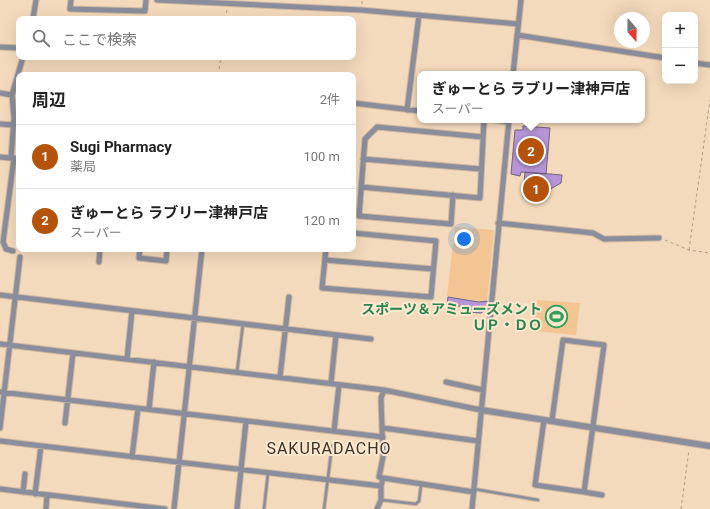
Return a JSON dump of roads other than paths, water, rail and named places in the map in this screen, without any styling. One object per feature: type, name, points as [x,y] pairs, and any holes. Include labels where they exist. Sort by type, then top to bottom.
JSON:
[{"type":"street","points":[[33,16],[36,0]]},
{"type":"street","points":[[71,0],[70,9],[145,11],[146,0]]},
{"type":"street","points":[[158,0],[419,15],[518,24]]},
{"type":"street","points":[[513,71],[521,0]]},
{"type":"street","points":[[407,110],[419,15]]},
{"type":"street","points":[[517,35],[662,58]]},
{"type":"street","points":[[0,47],[16,48]]},
{"type":"street","points":[[19,72],[22,60]]},
{"type":"street","points":[[698,63],[710,65]]},
{"type":"street","points":[[13,251],[6,249],[3,242],[15,158],[12,95],[16,81]]},
{"type":"street","points":[[0,93],[12,95]]},
{"type":"street","points":[[356,103],[417,111]]},
{"type":"street","points":[[361,187],[480,198],[484,123]]},
{"type":"street","points":[[472,509],[498,223],[509,123]]},
{"type":"street","points":[[0,124],[14,125]]},
{"type":"street","points":[[453,195],[451,224],[359,216],[365,139],[377,127],[483,137]]},
{"type":"street","points":[[0,157],[15,158]]},
{"type":"street","points":[[363,159],[481,169]]},
{"type":"street","points":[[498,223],[593,233],[604,239],[659,238]]},
{"type":"street","points":[[326,252],[322,288],[430,297],[436,241],[356,233]]},
{"type":"street","points":[[99,262],[100,252]]},
{"type":"street","points":[[140,252],[139,258],[166,261],[167,252]]},
{"type":"street","points":[[174,509],[196,318],[202,252]]},
{"type":"street","points":[[0,428],[2,392],[10,345],[20,257]]},
{"type":"street","points":[[325,260],[434,269]]},
{"type":"street","points":[[0,295],[371,339]]},
{"type":"street","points":[[280,377],[288,297]]},
{"type":"street","points":[[127,359],[132,311]]},
{"type":"street","points":[[331,384],[336,335]]},
{"type":"street","points":[[552,420],[563,340],[604,345],[584,492]]},
{"type":"street","points":[[0,344],[384,390],[481,410],[710,446]]},
{"type":"street","points":[[66,423],[73,353]]},
{"type":"street","points":[[150,410],[154,362]]},
{"type":"street","points":[[446,382],[483,390]]},
{"type":"street","points":[[334,431],[339,385]]},
{"type":"street","points":[[384,390],[381,398],[383,457],[379,477],[421,484],[474,490]]},
{"type":"street","points":[[2,392],[383,437]]},
{"type":"street","points":[[132,457],[138,408]]},
{"type":"street","points":[[544,420],[535,485],[602,495]]},
{"type":"street","points":[[236,509],[246,421]]},
{"type":"street","points":[[383,428],[478,441]]},
{"type":"street","points":[[0,441],[381,486]]},
{"type":"street","points":[[35,494],[41,446]]},
{"type":"street","points":[[23,492],[25,474]]},
{"type":"street","points":[[377,509],[381,500],[381,486],[383,478]]},
{"type":"street","points":[[0,489],[164,509]]},
{"type":"street","points":[[46,509],[47,495]]},
{"type":"lane","points":[[237,372],[242,324]]},
{"type":"lane","points":[[324,509],[332,446]]},
{"type":"lane","points":[[264,509],[268,473]]},
{"type":"lane","points":[[381,500],[416,504],[419,501],[421,484]]},
{"type":"lane","points":[[474,490],[538,500]]},
{"type":"place","name":"ぎゅーとら ラブリー津神戸店","points":[[531,151]]},
{"type":"place","name":"Sugi Pharmacy","points":[[536,189]]},
{"type":"place","name":"スポーツ＆アミューズメント ＵＰ・ＤＯ","points":[[557,317]]},
{"type":"district","name":"SAKURADACHO","points":[[329,448]]}]
